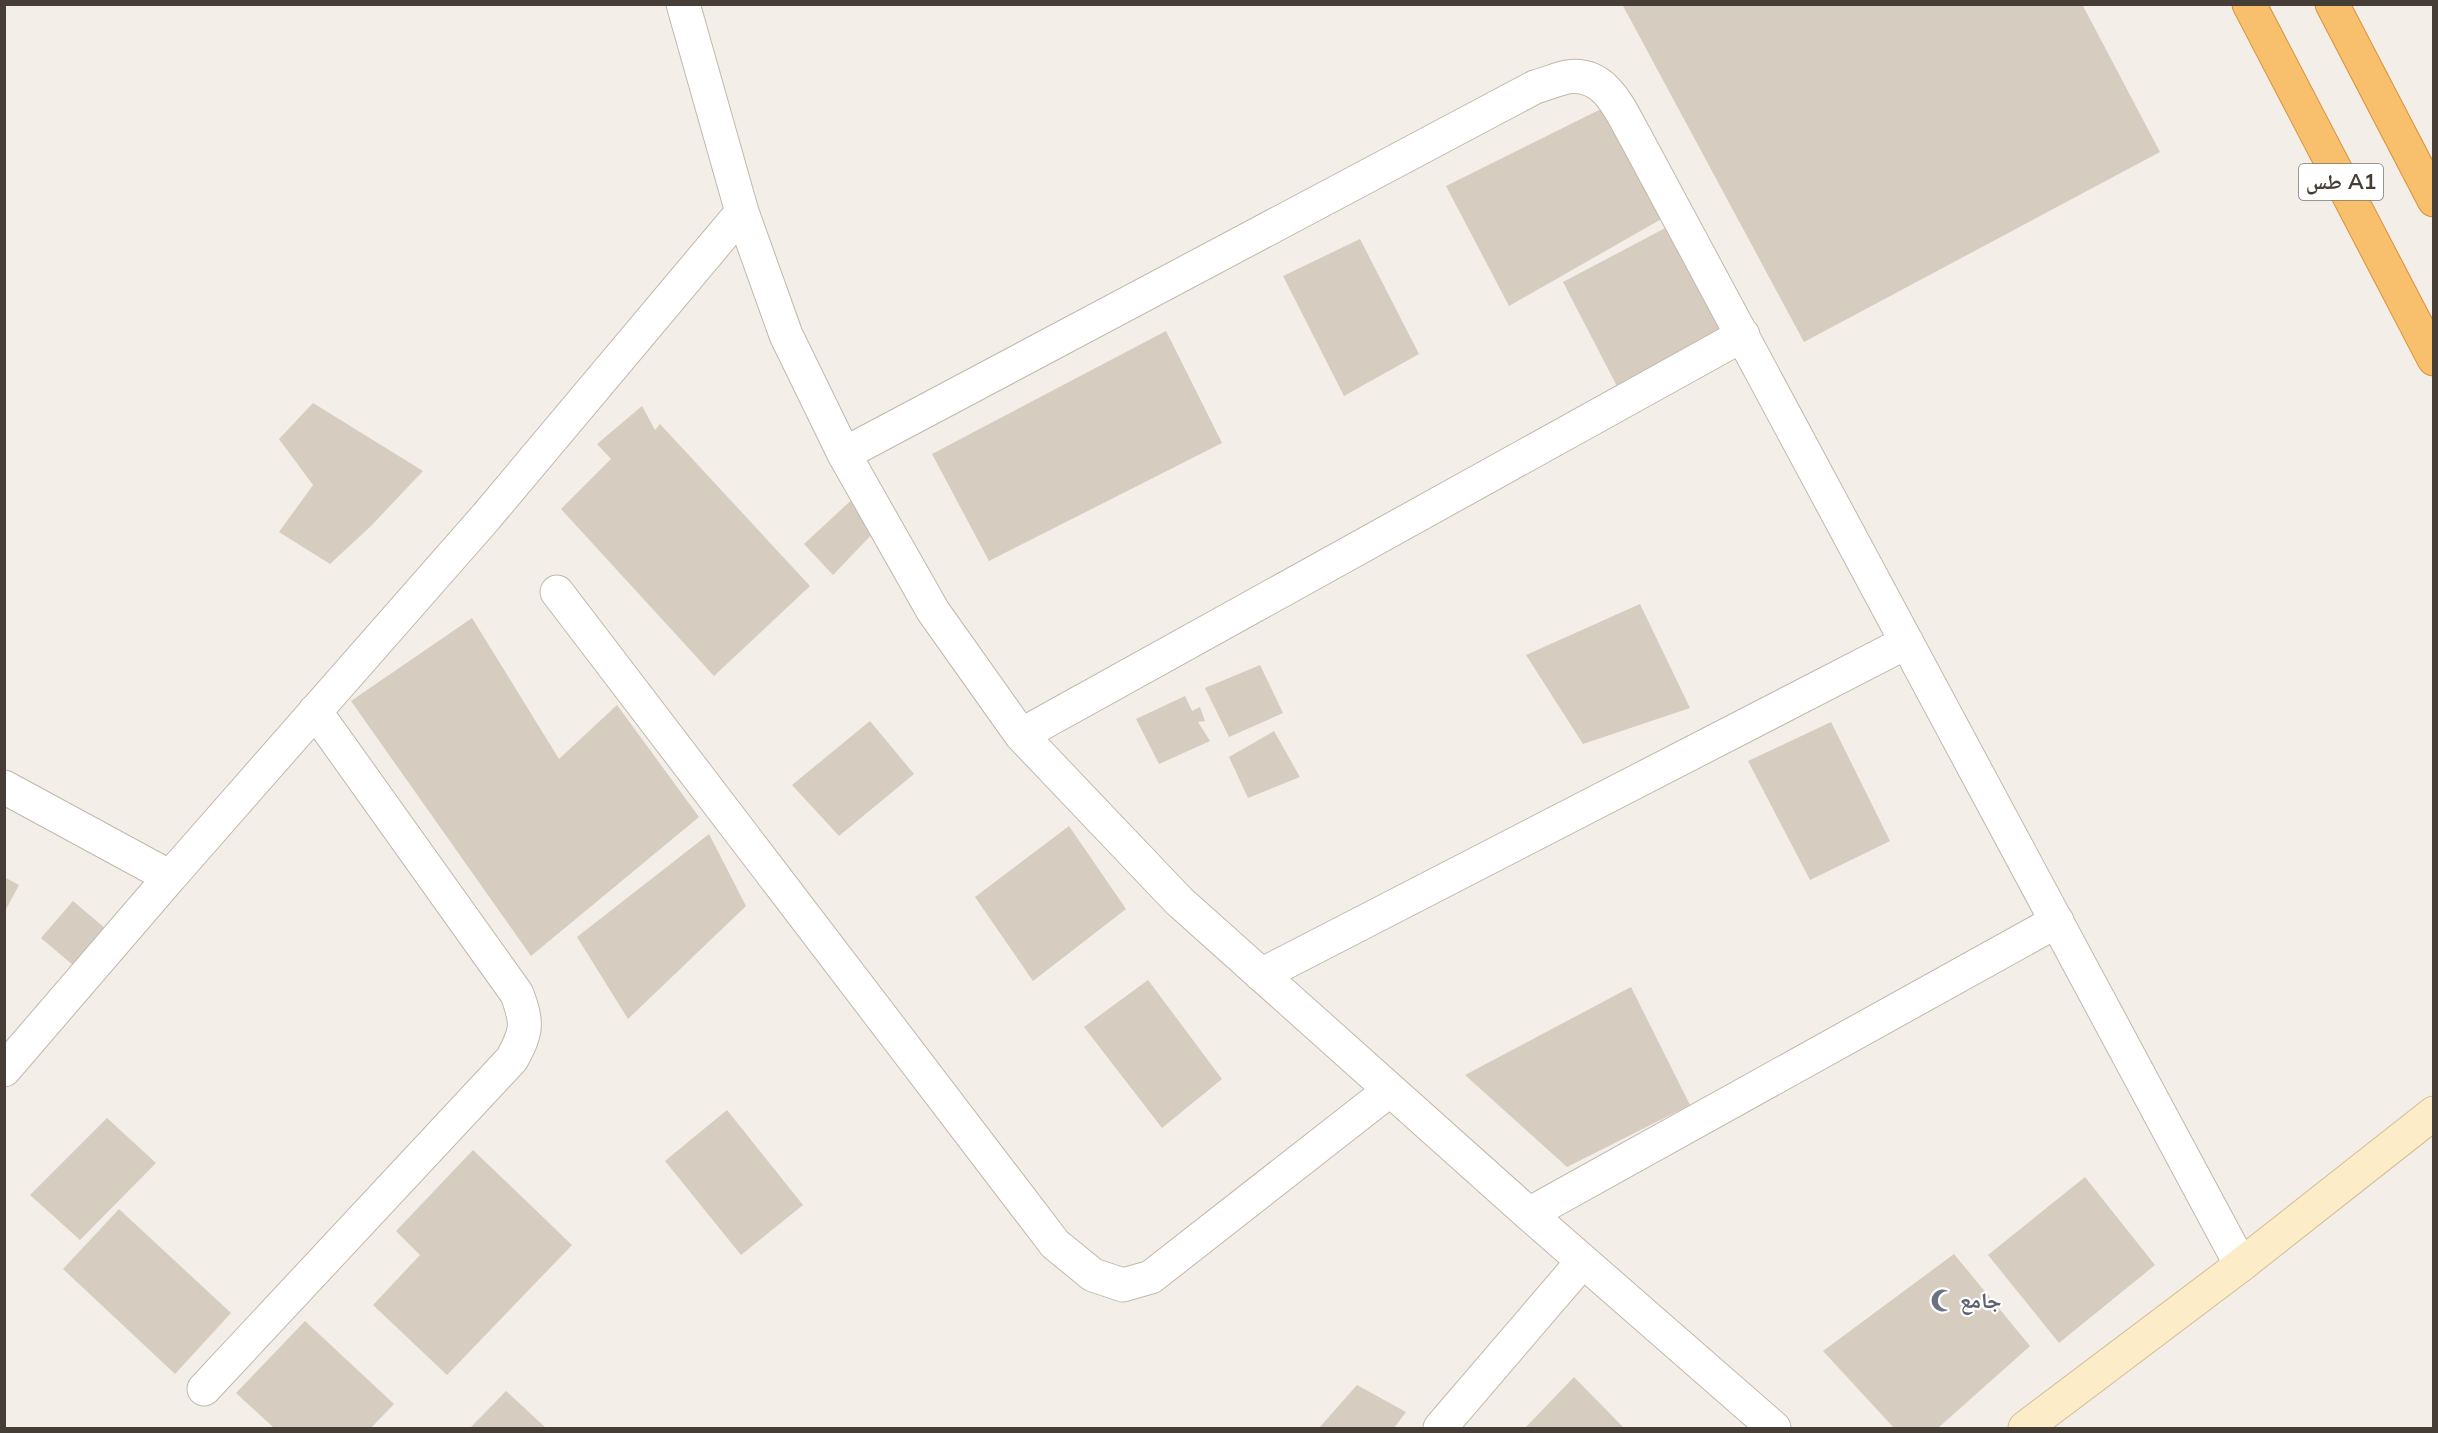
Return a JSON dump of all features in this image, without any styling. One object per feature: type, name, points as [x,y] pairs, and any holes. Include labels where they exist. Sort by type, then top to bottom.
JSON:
[{"type":"highway","name":"طس A1","points":[[2248,4],[2433,359]]},
{"type":"highway","name":"طس A1","points":[[2332,4],[2433,200]]},
{"type":"main road","points":[[2025,1428],[2241,1265],[2433,1113]]},
{"type":"street","points":[[683,4],[742,212],[786,335],[844,454],[933,611],[1021,735],[1179,901],[1529,1214],[1774,1428]]},
{"type":"street","points":[[844,454],[1535,87],[1568,77],[1589,77],[1610,92],[1743,335],[2241,1265]]},
{"type":"street","points":[[4,1070],[486,517],[742,212]]},
{"type":"street","points":[[1021,735],[1743,335]]},
{"type":"street","points":[[557,592],[1055,1244],[1093,1275],[1123,1285],[1151,1277],[1390,1090]]},
{"type":"street","points":[[1261,975],[1907,642]]},
{"type":"street","points":[[204,1389],[512,1059],[524,1038],[525,1016],[517,993],[315,711]]},
{"type":"street","points":[[4,787],[170,877]]},
{"type":"street","points":[[1529,1214],[2056,921]]},
{"type":"street","points":[[1440,1428],[1583,1261]]},
{"type":"building","points":[[1622,4],[2082,4],[2160,152],[1804,342]]},
{"type":"building","points":[[1607,106],[1665,217],[1509,306],[1446,186]]},
{"type":"building","points":[[1671,225],[1730,334],[1621,394],[1563,282]]},
{"type":"building","points":[[1360,239],[1419,354],[1344,396],[1283,276]]},
{"type":"building","points":[[1166,331],[1222,443],[989,561],[932,454]]},
{"type":"building","points":[[313,403],[423,471],[371,526],[330,564],[279,532],[313,485],[279,439]]},
{"type":"building","points":[[642,406],[655,430],[660,424],[810,586],[714,676],[561,509],[611,459],[597,444]]},
{"type":"building","points":[[859,493],[877,529],[833,575],[804,544]]},
{"type":"building","points":[[1640,604],[1690,708],[1583,744],[1526,655]]},
{"type":"building","points":[[472,618],[559,759],[617,705],[699,817],[531,956],[351,701]]},
{"type":"building","points":[[1260,665],[1283,713],[1229,737],[1205,688]]},
{"type":"building","points":[[1185,696],[1192,711],[1200,707],[1205,721],[1198,722],[1210,741],[1159,764],[1136,719]]},
{"type":"building","points":[[870,721],[914,774],[839,836],[792,785]]},
{"type":"building","points":[[1831,722],[1890,841],[1810,880],[1748,761]]},
{"type":"building","points":[[1274,731],[1300,777],[1248,798],[1229,757]]},
{"type":"building","points":[[1069,826],[1126,909],[1033,981],[975,897]]},
{"type":"building","points":[[709,834],[746,906],[628,1019],[577,937]]},
{"type":"building","points":[[4,877],[19,885],[4,913]]},
{"type":"building","points":[[73,901],[106,929],[74,966],[41,938]]},
{"type":"building","points":[[1148,980],[1222,1079],[1162,1128],[1084,1027]]},
{"type":"building","points":[[1631,987],[1690,1105],[1567,1167],[1465,1075]]},
{"type":"building","points":[[727,1110],[803,1205],[741,1255],[665,1161]]},
{"type":"building","points":[[107,1118],[156,1163],[80,1240],[30,1195]]},
{"type":"building","points":[[473,1150],[572,1245],[447,1375],[373,1305],[420,1255],[396,1231]]},
{"type":"building","points":[[2085,1177],[2155,1265],[2059,1343],[1988,1255]]},
{"type":"building","points":[[119,1209],[231,1313],[175,1374],[63,1269]]},
{"type":"building","name":"جامع","points":[[1954,1254],[2030,1346],[1938,1428],[1894,1428],[1823,1351]]},
{"type":"building","points":[[305,1321],[394,1404],[371,1428],[274,1428],[236,1393]]},
{"type":"building","points":[[1574,1377],[1624,1428],[1525,1428]]},
{"type":"building","points":[[1357,1385],[1406,1412],[1394,1428],[1319,1428]]},
{"type":"building","points":[[506,1391],[546,1428],[470,1428]]},
{"type":"place","name":"جامع","points":[[1942,1300]]}]
